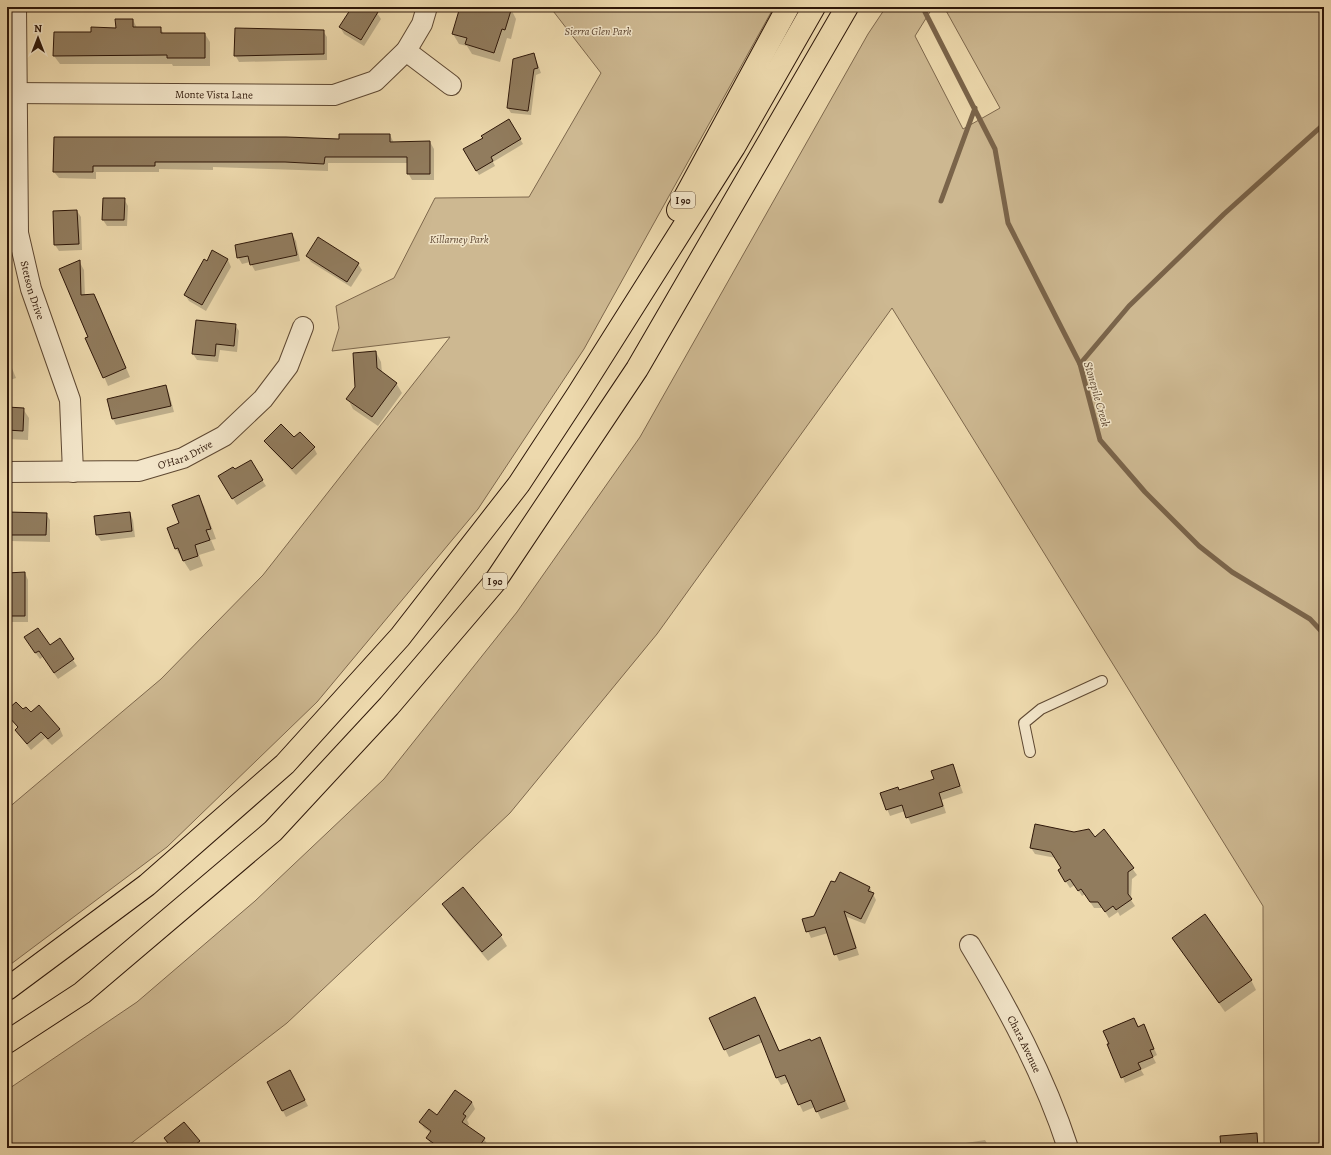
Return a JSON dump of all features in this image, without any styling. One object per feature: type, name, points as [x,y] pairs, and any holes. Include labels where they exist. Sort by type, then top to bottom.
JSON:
[{"type":"highway","name":"I 90","points":[[578,394],[788,7]]},
{"type":"highway","name":"I 90","points":[[7,989],[147,885],[285,764],[400,637],[519,484],[578,394],[734,147],[814,7]]},
{"type":"highway","name":"I 90","points":[[7,1042],[82,993],[273,831],[389,706],[494,583],[637,369],[847,7]]},
{"type":"highway","name":"I 90","points":[[828,39],[858,7]]},
{"type":"street","name":"Stetson Drive","points":[[16,7],[12,93],[18,233],[31,289],[70,400],[73,472]]},
{"type":"street","name":"Monte Vista Lane","points":[[12,93],[334,95],[375,81],[406,51],[425,16]]},
{"type":"street","points":[[406,51],[451,85]]},
{"type":"street","name":"O'Hara Drive","points":[[7,472],[139,471],[183,458],[224,436],[263,399],[288,366],[303,327]]},
{"type":"street","name":"Chara Avenue","points":[[970,945],[1017,1026],[1047,1089],[1068,1148]]},
{"type":"lane","points":[[1030,752],[1024,723],[1041,709],[1102,681]]},
{"type":"green space","points":[[550,7],[774,7],[584,349],[478,509],[317,702],[167,847],[7,967],[7,809],[161,679],[263,575],[450,337],[332,351],[339,328],[336,306],[394,278],[435,198],[529,197],[601,73]]},
{"type":"green space","points":[[886,7],[933,7],[915,36],[963,129],[1000,108],[944,7],[1324,7],[1324,1148],[1264,1148],[1263,906],[892,308],[657,634],[510,813],[287,1023],[125,1148],[7,1148],[7,1090],[137,1002],[255,901],[384,779],[517,612],[640,437],[868,34]]},
{"type":"building","points":[[352,7],[370,7],[378,12],[361,40],[339,27]]},
{"type":"building","points":[[460,7],[512,7],[505,30],[502,29],[494,53],[465,44],[467,38],[452,34]]},
{"type":"building","points":[[115,19],[133,19],[133,27],[161,27],[161,33],[205,33],[205,58],[167,58],[167,55],[53,56],[54,32],[91,32],[91,27],[116,28]]},
{"type":"building","points":[[235,28],[324,30],[324,54],[234,56]]},
{"type":"building","points":[[534,53],[538,68],[534,69],[528,111],[507,108],[513,59]]},
{"type":"building","points":[[509,119],[521,139],[491,157],[493,161],[476,171],[463,149],[483,138],[481,136]]},
{"type":"building","points":[[339,134],[390,134],[390,142],[430,141],[430,174],[407,174],[407,157],[325,157],[324,164],[285,162],[155,162],[155,166],[93,166],[93,172],[53,172],[54,137],[286,137],[339,139]]},
{"type":"building","points":[[103,198],[125,198],[124,220],[102,220]]},
{"type":"building","points":[[77,210],[79,244],[54,245],[53,211]]},
{"type":"building","points":[[292,233],[297,255],[250,265],[248,256],[237,258],[235,245]]},
{"type":"building","points":[[318,237],[359,263],[347,282],[306,256]]},
{"type":"building","points":[[212,250],[228,259],[202,305],[184,295],[204,259],[207,261]]},
{"type":"building","points":[[80,260],[81,295],[94,294],[126,368],[103,378],[85,338],[88,337],[59,269]]},
{"type":"building","points":[[196,320],[236,324],[234,346],[216,344],[215,356],[192,354]]},
{"type":"building","points":[[376,351],[377,368],[397,383],[372,417],[346,399],[355,387],[353,353]]},
{"type":"building","points":[[166,385],[171,406],[112,419],[107,399]]},
{"type":"building","points":[[7,407],[24,408],[23,431],[7,430]]},
{"type":"building","points":[[281,424],[294,437],[300,432],[315,447],[292,469],[264,441]]},
{"type":"building","points":[[251,460],[263,480],[232,499],[218,476],[233,467],[235,469]]},
{"type":"building","points":[[199,495],[211,529],[206,530],[210,540],[195,545],[198,556],[183,561],[178,548],[175,549],[167,528],[179,523],[172,505]]},
{"type":"building","points":[[7,512],[47,513],[46,535],[7,535]]},
{"type":"building","points":[[130,512],[132,531],[96,535],[94,516]]},
{"type":"building","points":[[25,572],[25,616],[7,616],[7,573]]},
{"type":"building","points":[[38,628],[50,645],[60,638],[74,659],[54,673],[39,651],[35,653],[24,637]]},
{"type":"building","points":[[16,702],[23,709],[26,707],[31,712],[39,705],[60,729],[48,739],[41,732],[27,744],[15,730],[18,727],[7,715],[7,710]]},
{"type":"building","points":[[953,764],[960,786],[939,793],[943,806],[906,818],[902,805],[886,810],[880,793],[898,787],[899,790],[934,779],[931,771]]},
{"type":"building","points":[[1035,824],[1074,832],[1089,829],[1095,837],[1104,829],[1134,868],[1128,872],[1128,894],[1132,899],[1116,910],[1113,906],[1105,912],[1098,902],[1090,902],[1081,889],[1078,891],[1070,879],[1065,882],[1058,870],[1061,868],[1051,852],[1030,848]]},
{"type":"building","points":[[840,872],[870,887],[868,891],[874,893],[861,919],[844,911],[856,948],[834,955],[825,927],[806,932],[802,919],[814,916],[831,881],[835,882]]},
{"type":"building","points":[[463,887],[502,935],[482,952],[442,904]]},
{"type":"building","points":[[1205,914],[1252,980],[1219,1003],[1172,938]]},
{"type":"building","points":[[755,997],[779,1051],[810,1039],[811,1041],[820,1037],[845,1101],[816,1112],[811,1100],[798,1105],[785,1075],[776,1078],[759,1035],[724,1050],[709,1018]]},
{"type":"building","points":[[1134,1018],[1138,1027],[1144,1024],[1154,1049],[1150,1050],[1153,1057],[1138,1063],[1141,1069],[1121,1078],[1103,1031]]},
{"type":"building","points":[[290,1070],[305,1100],[282,1111],[267,1082]]},
{"type":"building","points":[[455,1090],[472,1102],[463,1114],[466,1116],[462,1122],[485,1138],[478,1148],[440,1148],[426,1138],[431,1131],[419,1122],[429,1109],[437,1115]]},
{"type":"building","points":[[184,1122],[200,1141],[191,1148],[172,1148],[164,1138]]},
{"type":"building","points":[[1257,1133],[1258,1148],[1221,1148],[1220,1136]]},
{"type":"waterway","name":"Stonepile Creek","points":[[925,12],[995,149],[1008,223],[1080,364],[1100,440],[1145,492],[1199,546],[1232,572],[1310,619],[1324,634]]},
{"type":"waterway","points":[[941,201],[975,108]]},
{"type":"waterway","points":[[1080,364],[1129,306],[1224,214],[1324,124]]},
{"type":"park label","name":"Sierra Glen Park","points":[[598,31]]},
{"type":"park label","name":"Killarney Park","points":[[459,239]]}]
